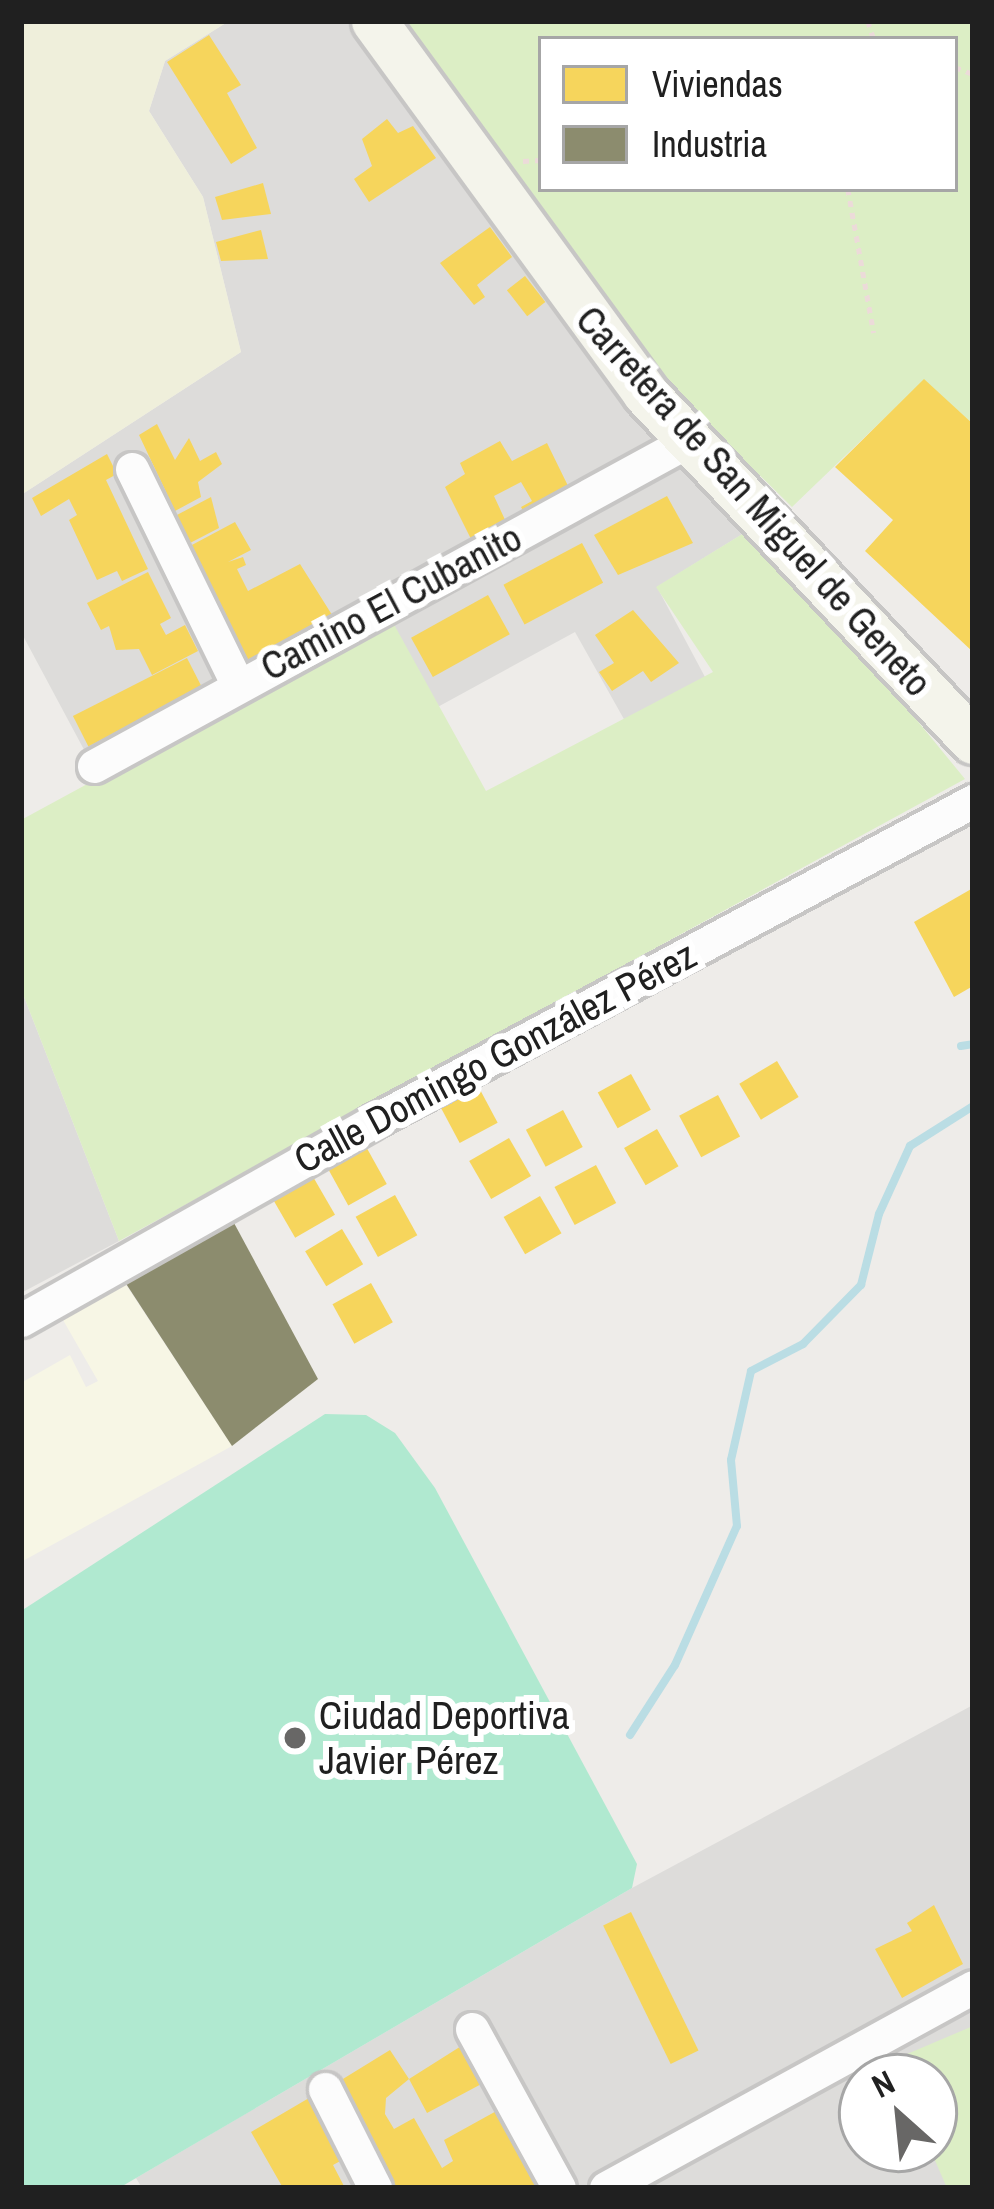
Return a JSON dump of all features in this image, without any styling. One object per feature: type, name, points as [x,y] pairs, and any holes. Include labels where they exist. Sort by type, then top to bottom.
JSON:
[{"type":"main road","name":"Carretera de San Miguel de Geneto","points":[[374,21],[602,341],[973,741]]},
{"type":"street","name":"Camino El Cubanito","points":[[94,766],[690,440]]},
{"type":"street","points":[[132,469],[238,685]]},
{"type":"street","name":"Calle Domingo González Pérez","points":[[21,1320],[973,801]]},
{"type":"street","points":[[606,2188],[973,1988]]},
{"type":"street","points":[[472,2029],[559,2188]]},
{"type":"street","points":[[325,2089],[375,2188]]},
{"type":"path","points":[[849,192],[874,333]]},
{"type":"shaded area","points":[[21,21],[229,21],[165,61],[149,111],[203,197],[241,352],[21,495]]},
{"type":"shaded area","points":[[229,21],[413,21],[379,47],[757,525],[657,587],[705,677],[625,721],[575,632],[434,709],[379,596],[89,759],[21,632],[21,495],[241,352],[203,197],[149,111],[165,61]]},
{"type":"shaded area","points":[[21,989],[119,1241],[21,1293]]},
{"type":"shaded area","points":[[124,1282],[232,1446],[21,1562],[21,1383],[70,1355],[86,1387],[98,1381],[59,1313]]},
{"type":"shaded area","points":[[973,1705],[973,2188],[142,2188],[136,2178],[632,1888]]},
{"type":"green space","points":[[413,21],[973,21],[973,424],[924,380],[792,507],[642,360],[406,26]]},
{"type":"green space","points":[[757,525],[965,779],[119,1241],[21,989],[21,820],[391,619],[486,791],[713,672],[656,587]]},
{"type":"green space","name":"Ciudad Deportiva Javier Pérez","points":[[325,1414],[366,1415],[395,1433],[435,1488],[637,1864],[632,1888],[119,2188],[21,2188],[21,1611]]},
{"type":"green space","points":[[973,2026],[973,2188],[947,2188],[940,2173],[958,2173],[958,2053],[909,2053]]},
{"type":"building: Viviendas","points":[[209,35],[241,85],[227,93],[257,148],[231,164],[167,62]]},
{"type":"building: Viviendas","points":[[387,119],[398,133],[413,126],[436,158],[369,202],[354,179],[372,166],[362,139]]},
{"type":"building: Viviendas","points":[[263,183],[271,214],[222,220],[215,197]]},
{"type":"building: Viviendas","points":[[490,227],[512,257],[477,285],[485,297],[474,305],[440,263]]},
{"type":"building: Viviendas","points":[[261,230],[268,259],[221,261],[216,242]]},
{"type":"building: Viviendas","points":[[525,276],[545,302],[527,316],[507,290]]},
{"type":"building: Viviendas","points":[[924,379],[973,424],[973,652],[865,551],[893,520],[835,467]]},
{"type":"building: Viviendas","points":[[157,424],[175,460],[189,438],[200,461],[216,452],[222,464],[198,482],[201,497],[175,511],[139,435]]},
{"type":"building: Viviendas","points":[[500,441],[512,461],[547,443],[571,492],[526,516],[521,507],[532,501],[521,482],[494,496],[507,524],[473,543],[445,487],[465,474],[460,463]]},
{"type":"building: Viviendas","points":[[107,454],[117,474],[106,480],[148,569],[122,581],[117,571],[97,580],[69,520],[77,515],[69,499],[41,516],[32,498]]},
{"type":"building: Viviendas","points":[[667,496],[693,543],[618,575],[594,535]]},
{"type":"building: Viviendas","points":[[211,497],[219,528],[190,543],[175,516]]},
{"type":"building: Viviendas","points":[[235,522],[251,550],[228,562],[243,557],[246,565],[237,569],[248,591],[300,564],[334,618],[244,667],[190,546]]},
{"type":"building: Viviendas","points":[[582,543],[603,583],[525,625],[503,585]]},
{"type":"building: Viviendas","points":[[148,572],[171,618],[160,624],[166,635],[185,625],[198,651],[152,675],[139,649],[116,650],[109,626],[101,630],[87,603]]},
{"type":"building: Viviendas","points":[[488,595],[510,634],[433,677],[411,638]]},
{"type":"building: Viviendas","points":[[633,610],[679,663],[651,682],[643,671],[612,691],[599,672],[614,663],[595,635]]},
{"type":"building: Viviendas","points":[[187,658],[202,688],[88,746],[73,716]]},
{"type":"building: Viviendas","points":[[973,888],[973,986],[954,997],[914,922]]},
{"type":"building: Viviendas","points":[[777,1061],[799,1097],[761,1120],[739,1084]]},
{"type":"building: Viviendas","points":[[631,1074],[651,1110],[618,1128],[598,1092]]},
{"type":"building: Viviendas","points":[[477,1084],[498,1123],[460,1143],[439,1104]]},
{"type":"building: Viviendas","points":[[718,1095],[740,1136],[701,1157],[679,1116]]},
{"type":"building: Viviendas","points":[[563,1110],[583,1147],[546,1167],[526,1130]]},
{"type":"building: Viviendas","points":[[657,1129],[678,1166],[646,1185],[624,1148]]},
{"type":"building: Viviendas","points":[[509,1138],[531,1176],[491,1199],[469,1161]]},
{"type":"building: Viviendas","points":[[364,1143],[387,1184],[348,1205],[326,1164]]},
{"type":"building: Viviendas","points":[[596,1165],[616,1203],[575,1225],[555,1187]]},
{"type":"building: Viviendas","points":[[312,1175],[335,1215],[295,1238],[272,1198]]},
{"type":"building: Viviendas","points":[[395,1195],[417,1235],[378,1257],[356,1217]]},
{"type":"building: Viviendas","points":[[540,1196],[562,1233],[525,1254],[504,1217]]},
{"type":"building: Viviendas","points":[[342,1229],[363,1264],[326,1286],[305,1251]]},
{"type":"building: Viviendas","points":[[371,1283],[393,1322],[354,1344],[333,1304]]},
{"type":"building: Viviendas","points":[[934,1905],[963,1964],[902,1998],[875,1949],[912,1931],[907,1923]]},
{"type":"building: Viviendas","points":[[631,1912],[699,2050],[671,2064],[603,1926]]},
{"type":"building: Viviendas","points":[[466,2043],[487,2081],[427,2113],[409,2079]]},
{"type":"building: Viviendas","points":[[390,2050],[409,2079],[386,2098],[385,2114],[394,2129],[414,2118],[442,2168],[453,2161],[444,2140],[500,2109],[538,2188],[390,2188],[338,2082]]},
{"type":"building: Viviendas","points":[[309,2098],[344,2159],[333,2165],[345,2188],[283,2188],[251,2132]]},
{"type":"building: Industria","points":[[227,1210],[318,1379],[232,1446],[119,1273]]},
{"type":"waterway","points":[[961,1046],[973,1044]]},
{"type":"waterway","points":[[630,1735],[675,1665],[737,1526],[731,1460],[751,1371],[803,1344],[861,1285],[879,1214],[910,1146],[973,1106]]},
{"type":"place","name":"Ciudad Deportiva Javier Pérez","points":[[295,1738]]}]
